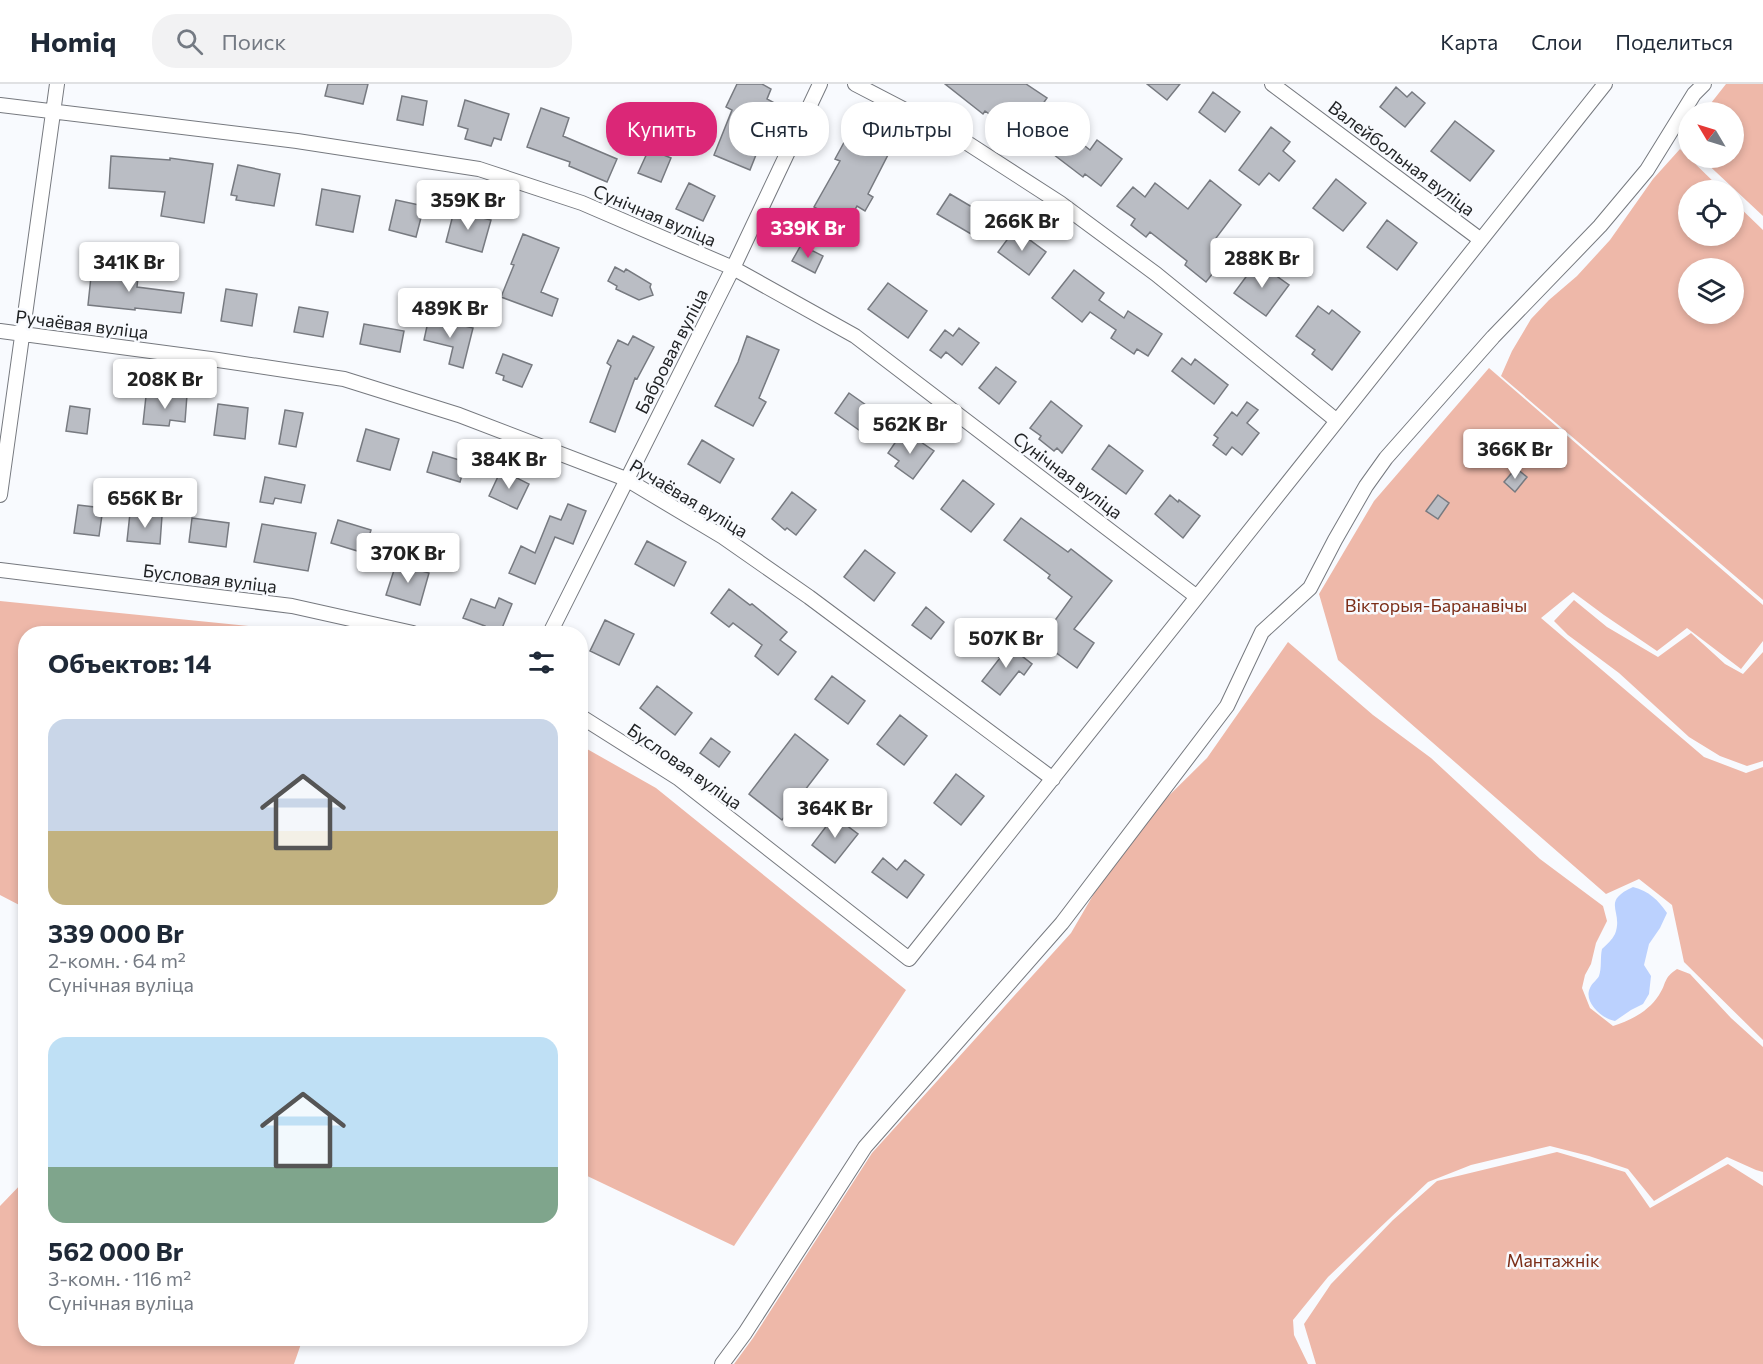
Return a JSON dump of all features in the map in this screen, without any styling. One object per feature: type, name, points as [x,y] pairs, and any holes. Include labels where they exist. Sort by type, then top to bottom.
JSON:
[{"type":"street","points":[[0,495],[57,84]]},
{"type":"street","name":"Бабровая вуліца","points":[[553,626],[733,268],[820,84]]},
{"type":"street","points":[[855,84],[961,139],[1060,203],[1156,274],[1337,421]]},
{"type":"street","name":"Валейбольная вуліца","points":[[1272,84],[1481,240]]},
{"type":"street","points":[[1053,779],[1605,84]]},
{"type":"street","points":[[722,1364],[745,1334],[865,1147],[1062,923],[1227,706],[1262,632],[1310,588],[1366,486],[1386,458],[1493,337],[1600,226],[1647,170],[1694,94],[1704,84]]},
{"type":"street","name":"Сунічная вуліца","points":[[0,105],[297,141],[479,169],[582,203],[733,268],[855,336],[1197,597]]},
{"type":"street","name":"Ручаёвая вуліца","points":[[0,332],[344,379],[459,415],[626,479],[723,537],[780,577],[1053,779]]},
{"type":"street","name":"Бусловая вуліца","points":[[0,570],[291,606],[381,626]]},
{"type":"street","name":"Бусловая вуліца","points":[[588,721],[678,778],[909,959],[1053,779]]},
{"type":"green space","points":[[1726,84],[1763,84],[1763,216],[1744,198],[1744,180],[1725,180],[1712,168],[1744,168],[1744,102],[1712,102]]},
{"type":"green space","points":[[1678,151],[1678,168],[1699,168],[1712,180],[1678,180],[1678,246],[1744,246],[1744,212],[1763,230],[1763,600],[1501,376],[1512,351],[1531,319],[1577,276],[1610,240],[1653,179]]},
{"type":"green space","name":"Вікторыя-Баранавічы","points":[[1489,368],[1763,605],[1763,641],[1741,669],[1687,628],[1657,651],[1573,592],[1541,618],[1704,757],[1746,773],[1763,767],[1763,1040],[1684,962],[1672,905],[1639,879],[1606,894],[1338,660],[1319,594],[1374,501]]},
{"type":"green space","points":[[1574,600],[1607,627],[1658,657],[1691,633],[1725,664],[1743,674],[1763,652],[1763,761],[1747,766],[1720,756],[1689,737],[1619,673],[1568,635],[1554,621]]},
{"type":"green space","points":[[0,601],[249,626],[18,626],[18,904],[0,895]]},
{"type":"green space","points":[[1288,642],[1373,715],[1431,758],[1540,859],[1603,906],[1607,921],[1596,943],[1582,988],[1590,1008],[1613,1026],[1626,1021],[1639,1015],[1655,1001],[1667,978],[1677,969],[1690,974],[1731,1018],[1763,1047],[1763,1172],[1727,1157],[1654,1201],[1628,1169],[1550,1146],[1471,1165],[1428,1182],[1328,1277],[1293,1320],[1294,1335],[1308,1364],[734,1364],[872,1153],[1071,933],[1127,837],[1207,758]]},
{"type":"green space","points":[[588,750],[656,788],[906,990],[734,1246],[588,1176]]},
{"type":"green space","name":"Мантажнік","points":[[1557,1152],[1625,1172],[1650,1208],[1728,1164],[1763,1186],[1763,1364],[1316,1364],[1304,1324],[1331,1284],[1393,1220],[1437,1181]]},
{"type":"green space","points":[[18,1187],[18,1346],[300,1346],[294,1364],[0,1364],[0,1206]]},
{"type":"water","points":[[1633,887],[1653,897],[1667,913],[1649,944],[1644,965],[1651,976],[1649,994],[1643,1004],[1615,1021],[1595,1009],[1589,999],[1589,993],[1591,986],[1599,976],[1602,949],[1615,934],[1617,919],[1615,902],[1623,892]]},
{"type":"building","points":[[328,84],[368,84],[363,104],[325,96]]},
{"type":"building","points":[[737,84],[762,84],[771,89],[767,99],[773,102],[729,102],[729,108],[726,107]]},
{"type":"building","points":[[945,84],[1026,84],[1047,98],[1044,102],[985,102],[983,114],[973,106],[973,102],[968,102]]},
{"type":"building","points":[[1147,84],[1180,84],[1167,100]]},
{"type":"building","points":[[1396,87],[1407,97],[1412,92],[1425,103],[1405,127],[1380,107]]},
{"type":"building","points":[[1213,92],[1240,112],[1225,132],[1199,112]]},
{"type":"building","points":[[402,96],[427,101],[423,125],[397,120]]},
{"type":"building","points":[[465,100],[509,114],[501,140],[494,138],[491,146],[465,139],[468,129],[458,126]]},
{"type":"building","points":[[541,108],[569,118],[563,136],[617,159],[607,182],[569,166],[570,162],[527,147]]},
{"type":"building","points":[[729,118],[729,156],[756,156],[750,170],[716,156],[717,148]]},
{"type":"building","points":[[1455,121],[1494,151],[1470,181],[1431,151]]},
{"type":"building","points":[[1271,127],[1290,142],[1283,151],[1295,161],[1279,181],[1269,173],[1259,185],[1239,170]]},
{"type":"building","points":[[1097,140],[1122,159],[1101,186],[1085,174],[1083,177],[1055,156],[1090,156],[1090,150]]},
{"type":"building","points":[[841,148],[841,156],[887,156],[868,194],[873,197],[865,211],[857,206],[846,225],[814,207],[840,161],[835,159]]},
{"type":"building","points":[[111,156],[170,160],[170,158],[213,164],[204,223],[161,216],[165,192],[109,188]]},
{"type":"building","points":[[646,156],[671,158],[661,182],[638,173]]},
{"type":"building","points":[[238,165],[280,174],[274,206],[236,200],[237,196],[231,195]]},
{"type":"building","points":[[1336,179],[1366,203],[1343,231],[1313,208]]},
{"type":"building","points":[[1210,180],[1241,205],[1216,238],[1231,250],[1206,282],[1185,265],[1187,261],[1150,232],[1146,237],[1131,225],[1135,219],[1117,206],[1133,187],[1145,197],[1155,183],[1188,209]]},
{"type":"building","points":[[689,183],[715,196],[703,221],[676,209]]},
{"type":"building","points":[[322,189],[360,196],[353,232],[316,225]]},
{"type":"building","points":[[950,194],[984,214],[971,234],[937,214]]},
{"type":"building","points":[[396,200],[424,206],[416,237],[389,230]]},
{"type":"building","points":[[454,211],[491,220],[482,252],[446,242]]},
{"type":"building","points":[[1387,220],[1417,243],[1397,270],[1367,247]]},
{"type":"building","points":[[1015,229],[1046,252],[1029,275],[998,252]]},
{"type":"building","points":[[523,234],[559,248],[541,292],[558,299],[552,316],[501,297]]},
{"type":"building","points":[[801,245],[823,256],[815,273],[792,261]]},
{"type":"building","points":[[1257,262],[1289,285],[1266,316],[1234,293]]},
{"type":"building","points":[[92,267],[132,271],[132,276],[138,277],[137,287],[184,293],[181,313],[88,305]]},
{"type":"building","points":[[615,267],[624,272],[626,269],[651,284],[653,295],[639,300],[616,289],[617,286],[608,281]]},
{"type":"building","points":[[1074,270],[1104,293],[1099,300],[1124,318],[1128,311],[1162,334],[1148,356],[1137,349],[1134,354],[1111,338],[1116,330],[1090,312],[1082,322],[1052,298]]},
{"type":"building","points":[[888,283],[927,311],[908,338],[868,309]]},
{"type":"building","points":[[226,289],[257,294],[252,326],[221,321]]},
{"type":"building","points":[[1318,306],[1329,314],[1332,310],[1360,332],[1332,370],[1312,354],[1315,350],[1296,336]]},
{"type":"building","points":[[299,307],[328,312],[323,337],[294,332]]},
{"type":"building","points":[[429,317],[473,328],[463,368],[449,364],[453,347],[424,340]]},
{"type":"building","points":[[364,324],[404,331],[400,352],[360,344]]},
{"type":"building","points":[[959,328],[979,343],[962,365],[946,352],[941,358],[930,350],[945,330],[953,336]]},
{"type":"building","points":[[633,336],[654,347],[637,379],[635,378],[615,432],[590,422],[611,366],[607,363],[618,340],[628,345]]},
{"type":"building","points":[[747,336],[779,350],[759,398],[766,402],[753,426],[715,406],[738,362]]},
{"type":"building","points":[[503,354],[532,365],[522,387],[503,380],[504,376],[496,373]]},
{"type":"building","points":[[1182,358],[1191,365],[1195,359],[1228,385],[1214,404],[1172,371]]},
{"type":"building","points":[[996,367],[1016,382],[999,404],[979,388]]},
{"type":"building","points":[[849,393],[880,415],[866,435],[835,413]]},
{"type":"building","points":[[172,394],[187,395],[185,422],[170,420],[169,426],[143,424],[146,396],[171,398]]},
{"type":"building","points":[[1051,401],[1082,426],[1062,453],[1057,448],[1054,451],[1039,439],[1041,436],[1030,428]]},
{"type":"building","points":[[1247,402],[1258,410],[1247,423],[1259,433],[1242,455],[1232,447],[1226,455],[1213,445],[1218,438],[1214,435],[1232,412],[1237,416]]},
{"type":"building","points":[[218,404],[248,408],[245,439],[214,435]]},
{"type":"building","points":[[70,406],[90,409],[87,434],[66,431]]},
{"type":"building","points":[[285,410],[303,413],[296,447],[279,444]]},
{"type":"building","points":[[366,429],[399,439],[390,470],[357,461]]},
{"type":"building","points":[[901,434],[913,442],[915,438],[934,451],[913,479],[895,466],[899,461],[888,453]]},
{"type":"building","points":[[702,440],[734,459],[720,483],[688,464]]},
{"type":"building","points":[[1109,445],[1143,471],[1126,494],[1092,469]]},
{"type":"building","points":[[433,452],[466,462],[460,482],[427,472]]},
{"type":"building","points":[[1516,468],[1527,477],[1515,492],[1504,482]]},
{"type":"building","points":[[501,470],[529,484],[517,509],[489,496]]},
{"type":"building","points":[[265,477],[305,485],[301,503],[275,498],[273,504],[260,502]]},
{"type":"building","points":[[963,480],[994,504],[971,532],[941,509]]},
{"type":"building","points":[[792,492],[816,510],[796,535],[787,528],[785,530],[772,519]]},
{"type":"building","points":[[1170,495],[1200,516],[1183,538],[1155,514]]},
{"type":"building","points":[[1438,495],[1449,503],[1438,519],[1426,511]]},
{"type":"building","points":[[568,504],[586,511],[573,544],[555,537],[535,584],[509,573],[521,546],[535,553],[550,516],[561,520]]},
{"type":"building","points":[[78,505],[103,508],[99,536],[74,533]]},
{"type":"building","points":[[130,513],[162,516],[160,544],[127,541]]},
{"type":"building","points":[[192,518],[229,523],[226,547],[189,542]]},
{"type":"building","points":[[1021,518],[1068,552],[1071,549],[1112,581],[1074,629],[1094,643],[1077,668],[1040,641],[1072,597],[1048,578],[1050,575],[1004,540]]},
{"type":"building","points":[[338,520],[371,530],[364,553],[331,543]]},
{"type":"building","points":[[262,524],[316,533],[308,571],[254,562]]},
{"type":"building","points":[[647,541],[686,562],[674,586],[635,564]]},
{"type":"building","points":[[865,550],[895,573],[874,601],[844,577]]},
{"type":"building","points":[[396,564],[429,573],[420,605],[386,595]]},
{"type":"building","points":[[729,589],[787,632],[780,640],[796,652],[778,675],[755,656],[762,645],[733,623],[729,627],[711,613]]},
{"type":"building","points":[[499,598],[512,604],[503,626],[485,626],[463,618],[471,599],[495,608]]},
{"type":"building","points":[[926,607],[944,622],[931,639],[912,625]]},
{"type":"building","points":[[605,620],[634,634],[619,665],[590,651]]},
{"type":"building","points":[[1005,643],[1032,664],[1024,675],[1019,671],[1000,695],[982,681],[1000,658],[996,655]]},
{"type":"building","points":[[832,676],[865,701],[848,724],[815,699]]},
{"type":"building","points":[[657,686],[692,713],[675,735],[640,708]]},
{"type":"building","points":[[900,715],[927,736],[904,765],[877,744]]},
{"type":"building","points":[[795,734],[828,760],[782,820],[749,794]]},
{"type":"building","points":[[711,738],[730,752],[719,767],[700,753]]},
{"type":"building","points":[[956,774],[984,796],[961,825],[934,803]]},
{"type":"building","points":[[834,816],[858,834],[835,863],[812,845]]},
{"type":"building","points":[[883,858],[897,870],[905,860],[924,875],[907,898],[872,872]]}]
